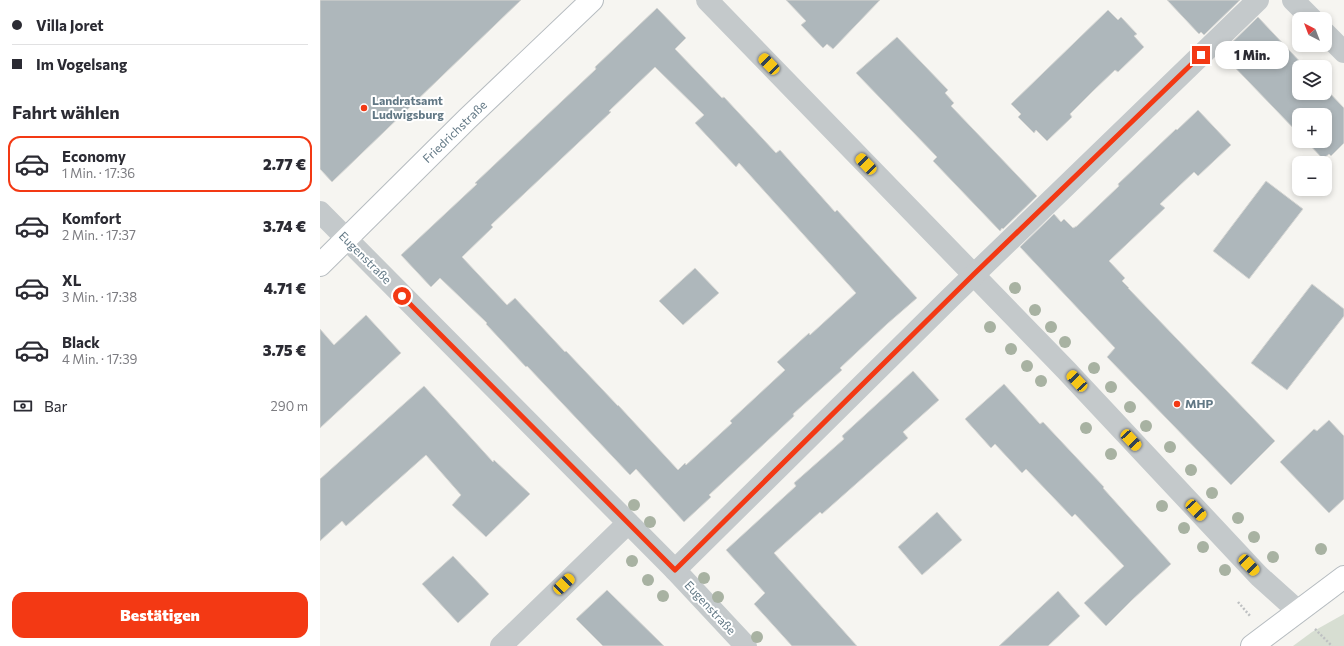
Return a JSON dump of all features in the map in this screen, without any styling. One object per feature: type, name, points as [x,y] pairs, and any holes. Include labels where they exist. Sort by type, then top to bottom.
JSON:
[{"type":"main road","name":"Friedrichstraße","points":[[320,265],[467,119],[592,0]]},
{"type":"main road","points":[[1252,646],[1344,577]]},
{"type":"street","points":[[707,0],[974,274],[1259,576],[1298,611]]},
{"type":"street","points":[[675,570],[974,274],[1258,0]]},
{"type":"street","points":[[1293,0],[1305,12]]},
{"type":"street","points":[[1332,40],[1344,52]]},
{"type":"street","name":"Eugenstraße","points":[[320,212],[675,570],[746,646]]},
{"type":"street","points":[[501,646],[628,523]]},
{"type":"shaded area","points":[[1344,614],[1344,646],[1293,646],[1312,632]]},
{"type":"building","name":"Landratsamt Ludwigsburg","points":[[320,0],[521,0],[332,182],[320,169]]},
{"type":"building","points":[[786,0],[880,0],[833,49],[827,44],[823,48],[801,25],[806,21]]},
{"type":"building","points":[[1167,0],[1240,0],[1204,35],[1201,32],[1199,34]]},
{"type":"building","points":[[657,8],[686,38],[675,49],[722,98],[724,97],[776,153],[780,150],[835,212],[837,210],[917,298],[840,368],[842,370],[793,414],[794,416],[709,495],[711,497],[684,522],[636,469],[630,475],[527,366],[526,367],[486,324],[487,323],[440,278],[431,287],[401,255],[596,69],[595,67]],"holes":[[[655,67],[704,115],[695,123],[736,167],[739,163],[856,293],[810,335],[809,333],[777,362],[785,370],[730,421],[732,423],[686,465],[685,463],[678,470],[515,298],[507,305],[462,257],[493,227],[491,225],[611,112],[609,111]]]},
{"type":"building","points":[[1108,10],[1118,20],[1121,17],[1137,34],[1134,36],[1144,47],[1118,72],[1115,70],[1093,91],[1070,114],[1072,117],[1047,141],[1036,130],[1034,133],[1018,117],[1021,114],[1011,104]]},
{"type":"building","points":[[1258,17],[1298,60],[1292,60],[1292,100],[1332,100],[1332,95],[1344,108],[1344,143],[1331,156],[1329,154],[1327,156],[1320,156],[1313,148],[1332,148],[1332,108],[1292,108],[1292,127],[1221,53]]},
{"type":"building","points":[[897,37],[948,90],[945,93],[954,103],[951,106],[1037,196],[1000,231],[933,161],[937,157],[856,73]]},
{"type":"building","points":[[1198,110],[1231,145],[1198,176],[1194,172],[1160,204],[1165,208],[1109,261],[1125,278],[1122,281],[1128,288],[1275,441],[1231,485],[1107,357],[1115,348],[1020,247],[1054,214],[1061,222],[1064,219],[1073,228],[1077,226],[1119,186],[1118,184]]},
{"type":"building","points":[[1266,181],[1303,209],[1249,279],[1213,251]]},
{"type":"building","points":[[695,268],[719,293],[683,325],[659,301]]},
{"type":"building","points":[[1312,284],[1344,309],[1344,316],[1287,390],[1251,363]]},
{"type":"building","points":[[366,315],[401,353],[320,428],[320,329],[334,345]]},
{"type":"building","points":[[913,371],[939,400],[903,432],[908,438],[822,514],[820,512],[774,553],[857,646],[792,646],[754,604],[765,593],[726,550],[796,486],[794,483],[844,439],[842,436]]},
{"type":"building","points":[[1004,384],[1040,424],[1043,422],[1104,487],[1103,488],[1171,564],[1106,626],[1084,603],[1124,566],[1075,514],[1072,517],[1026,469],[1022,473],[995,444],[991,448],[965,419]]},
{"type":"building","points":[[424,386],[493,462],[494,460],[530,494],[486,537],[452,505],[461,495],[426,455],[346,526],[342,521],[320,541],[320,479]]},
{"type":"building","points":[[1329,420],[1344,436],[1344,499],[1329,513],[1280,462],[1314,429],[1317,431]]},
{"type":"building","points":[[937,512],[962,540],[922,575],[898,547]]},
{"type":"building","points":[[453,556],[489,594],[458,623],[422,584]]},
{"type":"building","points":[[607,590],[664,646],[603,646],[576,619]]},
{"type":"building","points":[[1058,591],[1080,616],[1048,646],[999,646]]},
{"type":"place","name":"Landratsamt Ludwigsburg","points":[[364,108]]},
{"type":"place","name":"MHP","points":[[1177,404]]},
{"type":"route","points":[[402,296],[675,570],[974,274],[1201,55]]}]
